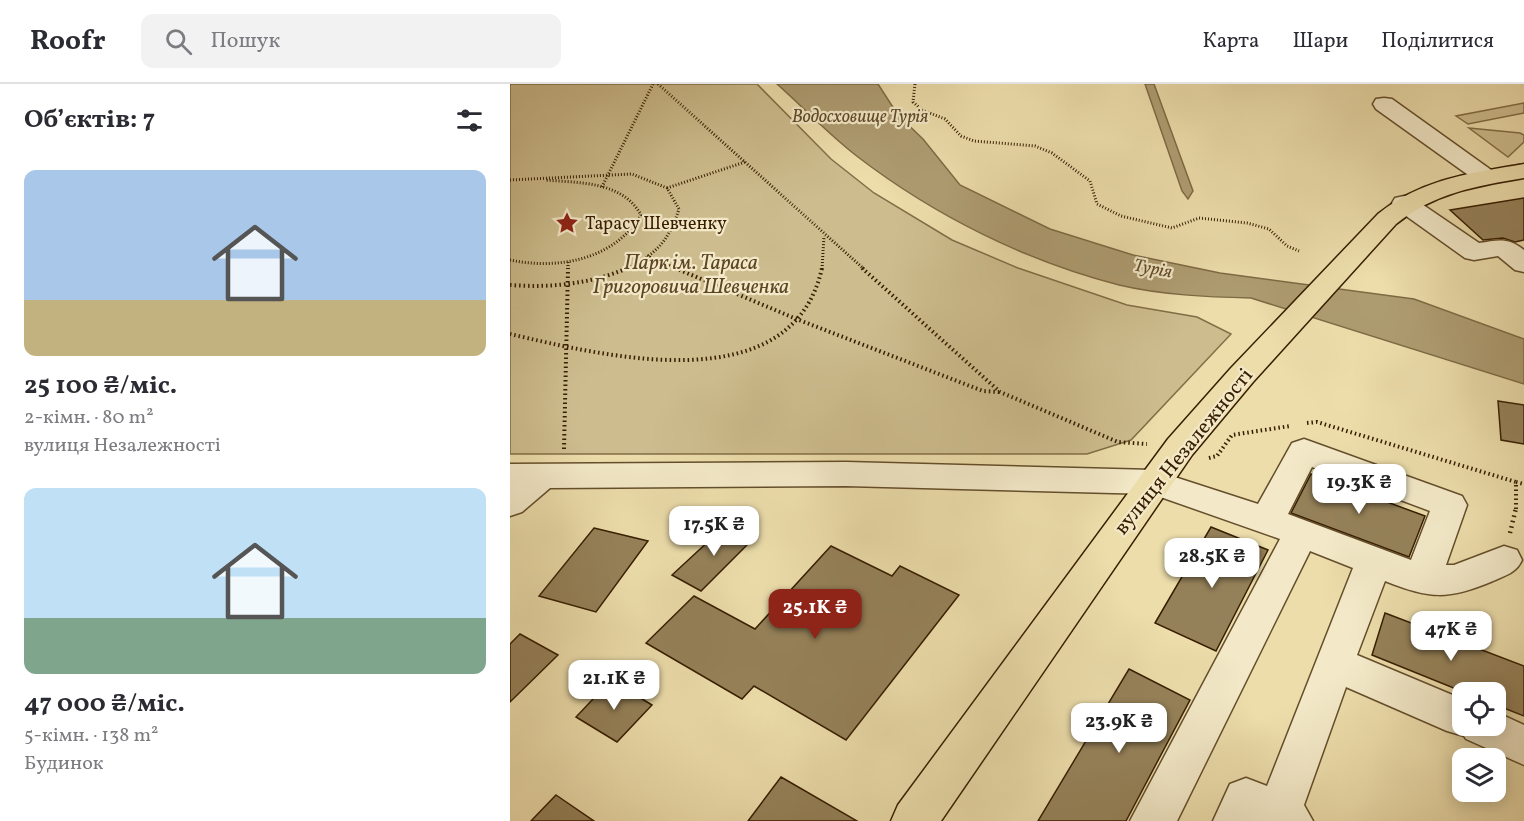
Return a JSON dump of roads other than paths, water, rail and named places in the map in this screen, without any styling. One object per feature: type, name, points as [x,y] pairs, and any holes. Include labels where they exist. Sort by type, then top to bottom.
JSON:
[{"type":"main road","name":"вулиця Незалежності","points":[[914,821],[1153,482],[1242,375],[1396,211],[1441,186],[1524,171]]},
{"type":"street","points":[[1384,104],[1486,177]]},
{"type":"street","points":[[1396,211],[1474,252],[1504,247],[1524,264]]},
{"type":"street","points":[[1153,821],[1284,526],[1304,451],[1450,505],[1422,580]]},
{"type":"street","points":[[510,503],[526,476],[846,474],[1153,482],[1284,526],[1422,580],[1457,580],[1504,560]]},
{"type":"street","points":[[1268,819],[1374,561]]},
{"type":"street","points":[[1334,663],[1452,714]]},
{"type":"street","points":[[1504,736],[1524,745]]},
{"type":"water","name":"Водосховище Турія","points":[[777,84],[878,84],[898,115],[923,139],[960,185],[1050,229],[1133,255],[1220,273],[1414,299],[1524,339],[1524,384],[1251,298],[1185,295],[1119,285],[1016,250],[918,199],[837,140]]},
{"type":"water","points":[[1145,84],[1154,84],[1193,191],[1188,199],[1182,191]]},
{"type":"place","name":"Тарасу Шевченку","points":[[567,223]]},
{"type":"park label","name":"Парк ім. Тараса Григоровича Шевченка","points":[[691,274]]},
{"type":"water label","name":"Турія","points":[[1153,268]]}]
